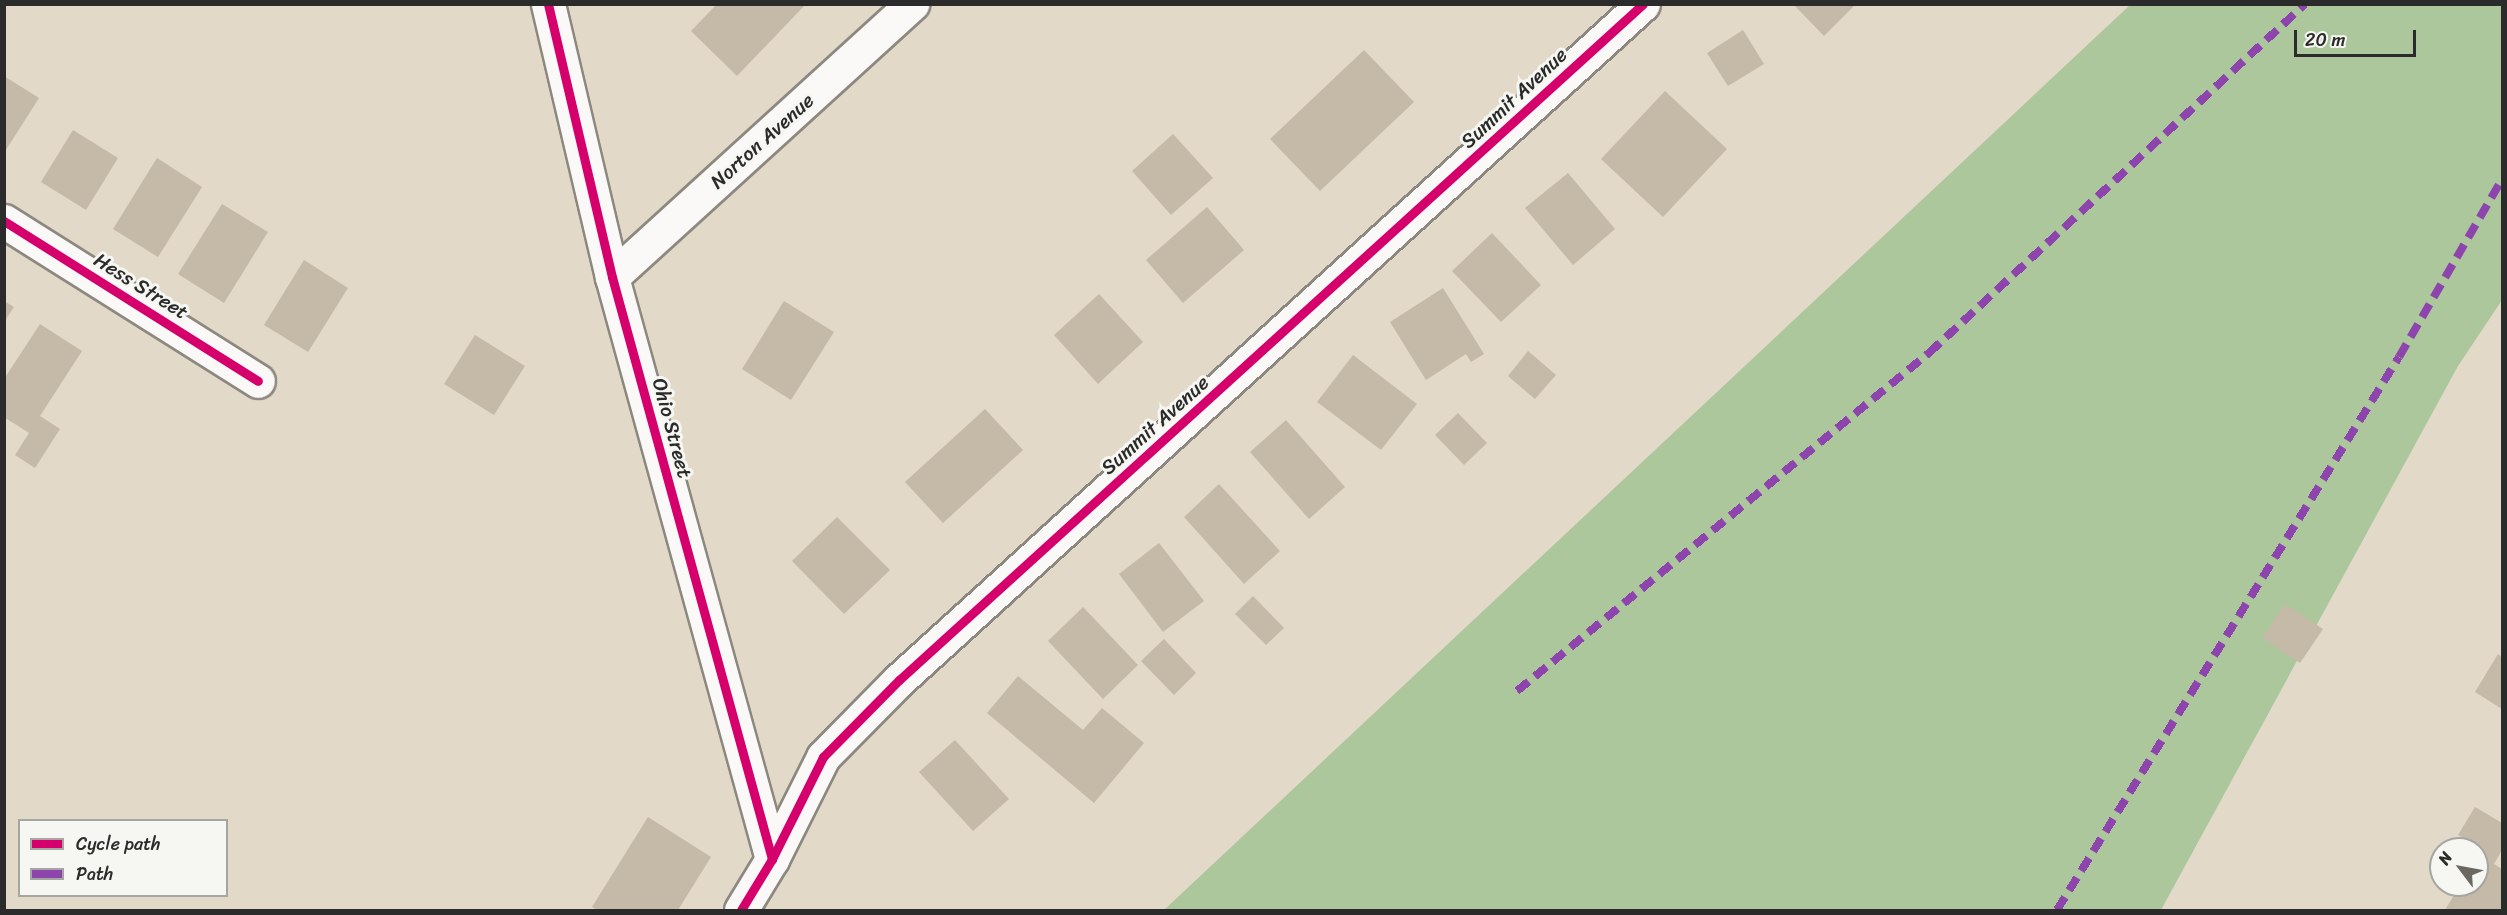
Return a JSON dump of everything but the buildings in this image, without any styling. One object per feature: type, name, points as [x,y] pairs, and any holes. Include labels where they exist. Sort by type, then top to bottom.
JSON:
[{"type":"street","name":"Ohio Street","points":[[548,4],[612,278],[772,859]]},
{"type":"street","name":"Norton Avenue","points":[[612,278],[912,4]]},
{"type":"street","name":"Summit Avenue","points":[[741,910],[772,859],[823,758],[899,680],[1643,4]]},
{"type":"street","name":"Hess Street","points":[[4,221],[258,381]]},
{"type":"green space","points":[[2130,5],[2502,5],[2502,300],[2458,366],[2161,910],[1164,910]]},
{"type":"marked path","points":[[1517,691],[1929,353],[2305,4]]},
{"type":"marked path","points":[[2057,910],[2399,357],[2502,179]]},
{"type":"cycle path","points":[[548,4],[612,277],[772,859]]},
{"type":"cycle path","points":[[741,910],[772,859],[823,757],[899,680],[1643,4]]},
{"type":"cycle path","points":[[4,221],[258,381]]}]
